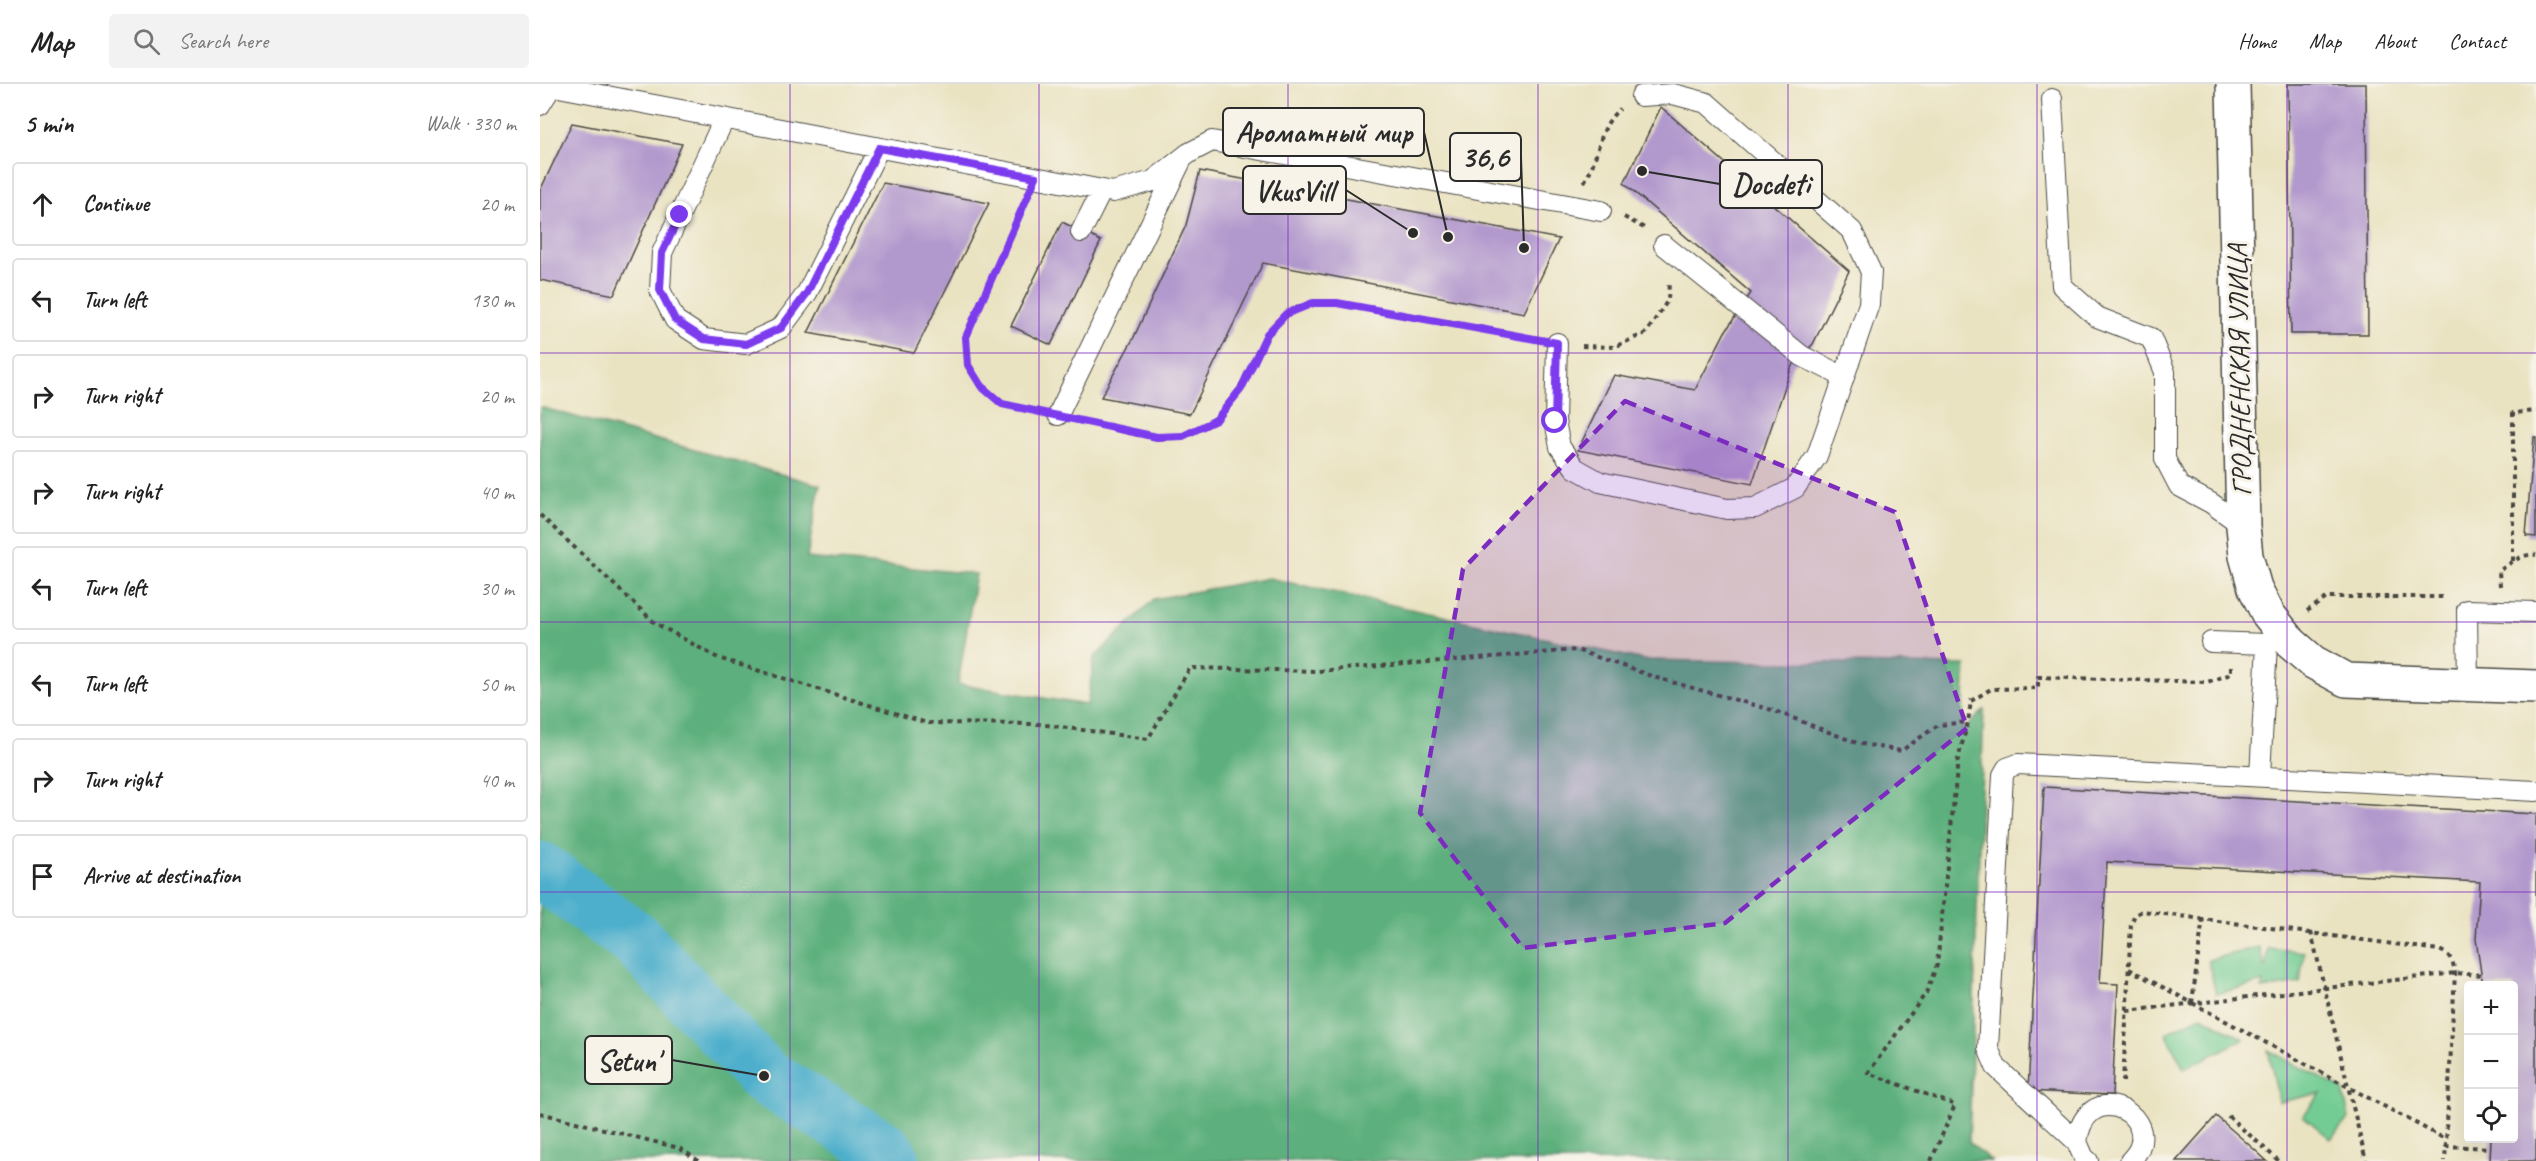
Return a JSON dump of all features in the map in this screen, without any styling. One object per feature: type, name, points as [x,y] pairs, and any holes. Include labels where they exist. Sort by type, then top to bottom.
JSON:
[{"type":"street","name":"ГРОДНЕНСКАЯ УЛИЦА","points":[[2233,84],[2243,526],[2246,556],[2255,588],[2279,639],[2313,662],[2346,680],[2536,687]]},
{"type":"lane","points":[[540,105],[547,85],[1113,192],[1153,181],[1183,157],[1212,141],[1601,211]]},
{"type":"lane","points":[[1557,343],[1555,421],[1560,447],[1575,468],[1600,483],[1727,509],[1755,508],[1796,488],[1817,456],[1869,303],[1871,272],[1852,231],[1707,104],[1673,94],[1641,96]]},
{"type":"lane","points":[[2052,99],[2062,286],[2097,317],[2151,338],[2165,372],[2165,459],[2179,486],[2211,502],[2243,526]]},
{"type":"lane","points":[[724,118],[662,253],[660,290],[675,320],[704,339],[746,344],[781,328],[807,293],[879,148]]},
{"type":"lane","points":[[1058,415],[1183,157]]},
{"type":"lane","points":[[1081,232],[1102,190]]},
{"type":"lane","points":[[1664,245],[1802,356],[1844,377]]},
{"type":"lane","points":[[2468,685],[2467,610],[2536,612]]},
{"type":"lane","points":[[2211,642],[2279,639],[2260,776]]},
{"type":"lane","points":[[2088,1161],[2084,1158],[2077,1142],[1996,1067],[1988,1048],[2005,771],[2011,765],[2536,791]]},
{"type":"lane","points":[[2077,1142],[2079,1125],[2090,1112],[2105,1106],[2122,1108],[2134,1119],[2141,1134],[2139,1149],[2130,1161]]},
{"type":"path","points":[[1558,203],[1585,180],[1596,159],[1604,131],[1616,111],[1641,96]]},
{"type":"path","points":[[1036,177],[966,337],[968,365],[981,386],[1002,404],[1157,437],[1183,436],[1216,420],[1241,389],[1267,334],[1286,314],[1313,303],[1337,303],[1557,343],[1614,347],[1646,333],[1668,300],[1670,263],[1664,245],[1644,227],[1628,218],[1601,211]]},
{"type":"path","points":[[2513,561],[2513,413],[2536,411]]},
{"type":"path","points":[[540,514],[655,623],[718,658],[927,723],[1039,724],[1148,739],[1190,668],[1318,671],[1577,650],[1657,678],[1772,710],[1857,743],[1901,751],[1938,725],[1968,722]]},
{"type":"path","points":[[2502,610],[2499,571],[2513,561],[2530,554],[2536,555]]},
{"type":"path","points":[[2279,639],[2328,597],[2455,597]]},
{"type":"path","points":[[1931,1161],[1955,1105],[1868,1073],[1926,993],[1937,965],[1958,759],[1971,701],[1991,689],[2038,688],[2038,677],[2207,682]]},
{"type":"path","points":[[2124,1074],[2131,923],[2135,915],[2142,911],[2203,917],[2439,950],[2448,953],[2453,961],[2455,973],[2445,1161]]},
{"type":"path","points":[[2192,1003],[2203,917]]},
{"type":"path","points":[[2311,932],[2366,1161]]},
{"type":"path","points":[[2129,969],[2446,1140]]},
{"type":"path","points":[[2127,1011],[2455,973],[2482,975]]},
{"type":"path","points":[[540,1113],[679,1148],[699,1161]]},
{"type":"path","points":[[2228,1116],[2279,1161]]},
{"type":"path","points":[[2445,1146],[2491,1148]]},
{"type":"highlighted area","points":[[1625,401],[1895,512],[1967,728],[1725,923],[1523,948],[1420,813],[1463,569]]},
{"type":"green space","points":[[540,407],[820,485],[807,558],[976,574],[958,684],[1087,705],[1094,658],[1154,599],[1269,578],[1644,660],[1966,665],[1962,731],[1984,710],[1969,1142],[1991,1161],[540,1161]]},
{"type":"green space","points":[[2259,947],[2265,969],[2268,948],[2304,952],[2300,983],[2262,989],[2263,982],[2216,994],[2208,960]]},
{"type":"green space","points":[[2201,1016],[2244,1039],[2184,1069],[2166,1033]]},
{"type":"green space","points":[[2268,1050],[2343,1090],[2349,1118],[2331,1139],[2303,1116],[2321,1093],[2279,1102]]},
{"type":"building","points":[[2288,84],[2366,84],[2368,334],[2291,334]]},
{"type":"building","points":[[1661,107],[1849,271],[1813,344],[1792,366],[1752,484],[1578,450],[1614,375],[1695,390],[1725,332],[1751,293],[1624,183]]},
{"type":"building","points":[[572,123],[682,144],[614,295],[540,280],[540,191]]},
{"type":"building","points":[[1200,171],[1559,239],[1524,313],[1263,263],[1190,414],[1101,397],[1133,339],[1186,225]]},
{"type":"building","points":[[883,183],[989,203],[914,353],[808,333]]},
{"type":"building","points":[[1062,222],[1101,241],[1051,345],[1011,326]]},
{"type":"building","points":[[2534,437],[2536,437],[2536,537],[2526,536]]},
{"type":"building","points":[[2044,787],[2536,814],[2536,1161],[2490,1161],[2491,1143],[2518,1143],[2518,981],[2482,981],[2476,939],[2480,882],[2107,862],[2100,983],[2118,984],[2112,1095],[2028,1091]]},
{"type":"building","points":[[2216,1116],[2255,1150],[2267,1161],[2176,1161]]},
{"type":"waterway","points":[[540,870],[636,940],[764,1076],[885,1150],[892,1161]]},
{"type":"place","name":"Docdeti","points":[[1642,171]]},
{"type":"place","name":"VkusVill","points":[[1413,233]]},
{"type":"place","name":"Ароматный мир","points":[[1448,237]]},
{"type":"place","name":"36,6","points":[[1524,248]]},
{"type":"place","name":"Setun'","points":[[764,1076]]},
{"type":"route","points":[[680,215],[662,253],[660,290],[675,320],[704,339],[746,344],[781,328],[807,293],[879,148],[1036,177],[966,337],[968,365],[981,386],[1002,404],[1157,437],[1183,436],[1216,420],[1241,389],[1267,334],[1286,314],[1313,303],[1337,303],[1557,343],[1555,421]]}]
